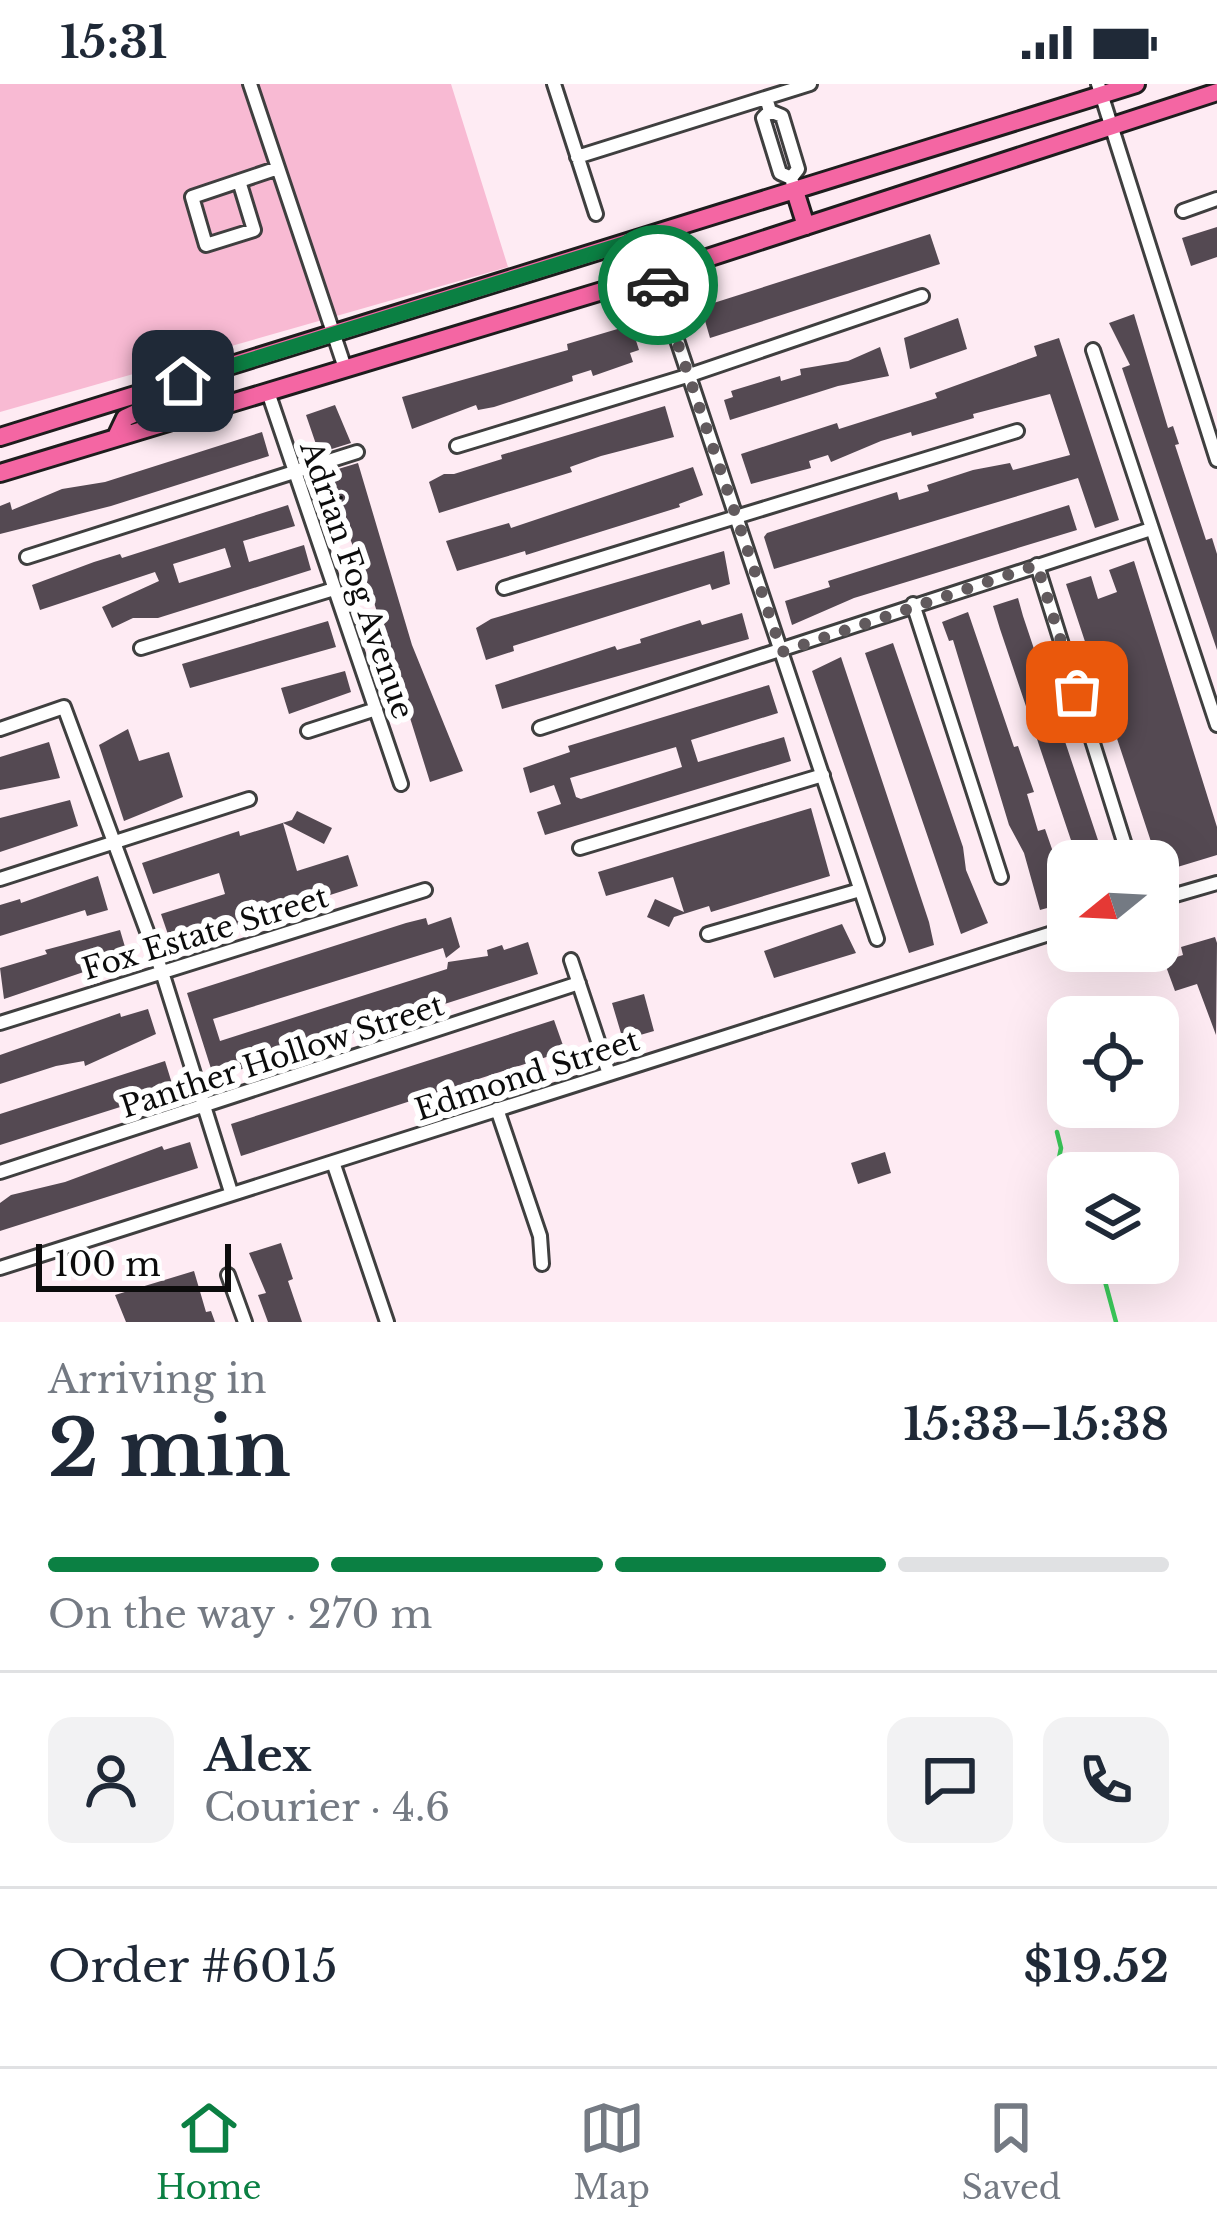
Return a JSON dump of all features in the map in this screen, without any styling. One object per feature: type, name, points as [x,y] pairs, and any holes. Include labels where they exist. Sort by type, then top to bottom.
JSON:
[{"type":"main road","points":[[0,437],[643,238],[793,185],[1100,90],[1136,84]]},
{"type":"main road","points":[[0,473],[655,274],[1217,92]]},
{"type":"main road","points":[[793,185],[806,226]]},
{"type":"main road","points":[[116,437],[125,418],[153,409],[226,368]]},
{"type":"street","points":[[250,84],[345,368]]},
{"type":"street","points":[[554,84],[596,214]]},
{"type":"street","points":[[577,157],[768,104],[810,84]]},
{"type":"street","points":[[1100,90],[1217,460]]},
{"type":"street","points":[[768,104],[782,116],[798,169],[793,185]]},
{"type":"street","points":[[238,181],[254,230],[206,245],[192,197],[238,181],[278,168]]},
{"type":"street","points":[[1183,211],[1217,199]]},
{"type":"street","points":[[643,238],[877,939]]},
{"type":"street","points":[[457,446],[687,376],[922,296]]},
{"type":"street","points":[[1093,350],[1217,725]]},
{"type":"street","name":"Adrian Fog Avenue","points":[[268,392],[401,784]]},
{"type":"street","points":[[504,588],[1016,431]]},
{"type":"street","points":[[27,557],[357,452]]},
{"type":"street","points":[[539,728],[1151,529]]},
{"type":"street","points":[[1037,565],[1123,840]]},
{"type":"street","points":[[141,649],[334,589]]},
{"type":"street","points":[[914,604],[1001,878]]},
{"type":"street","points":[[0,729],[64,707],[162,972],[231,1192]]},
{"type":"street","points":[[308,731],[376,709]]},
{"type":"street","points":[[580,848],[823,775]]},
{"type":"street","points":[[0,879],[249,799]]},
{"type":"street","points":[[1179,894],[1217,883]]},
{"type":"street","name":"Fox Estate Street","points":[[0,1023],[425,890]]},
{"type":"street","points":[[708,934],[860,890]]},
{"type":"street","name":"Edmond Street","points":[[0,1268],[1047,935]]},
{"type":"street","points":[[571,960],[609,1074]]},
{"type":"street","name":"Panther Hollow Street","points":[[0,1172],[579,983]]},
{"type":"street","points":[[497,1109],[540,1236],[542,1264]]},
{"type":"street","points":[[333,1162],[387,1322]]},
{"type":"street","points":[[228,1275],[244,1322]]},
{"type":"sand","points":[[0,84],[451,84],[508,267],[0,412]]},
{"type":"building","points":[[1217,227],[1217,257],[1191,266],[1182,238]]},
{"type":"building","points":[[930,234],[940,264],[710,338],[701,307]]},
{"type":"building","points":[[1134,314],[1206,540],[1212,538],[1217,554],[1217,650],[1122,368],[1130,365],[1109,323]]},
{"type":"building","points":[[958,318],[967,349],[910,369],[904,338]]},
{"type":"building","points":[[631,325],[639,350],[630,353],[633,362],[593,376],[591,370],[572,376],[573,381],[494,407],[478,410],[476,405],[412,429],[402,397],[568,350],[567,344]]},
{"type":"building","points":[[1059,338],[1119,520],[1095,528],[1078,478],[774,569],[764,537],[767,533],[897,492],[899,500],[929,491],[927,485],[973,470],[1010,463],[1013,470],[1070,455],[1050,394],[881,441],[831,462],[828,455],[809,461],[811,468],[751,484],[741,454],[937,398],[935,393],[1037,356],[1034,346]]},
{"type":"building","points":[[880,347],[889,376],[838,386],[730,420],[724,400],[733,397],[731,391],[780,376],[781,381],[801,375],[800,369],[848,361]]},
{"type":"building","points":[[335,405],[351,443],[319,453],[306,415]]},
{"type":"building","points":[[665,406],[674,437],[601,456],[570,467],[572,472],[439,513],[429,482],[444,474]]},
{"type":"building","points":[[262,432],[269,456],[111,506],[0,534],[0,506],[10,502],[12,510],[62,489],[105,482]]},
{"type":"building","points":[[358,463],[412,645],[463,771],[430,782],[372,596],[325,473]]},
{"type":"building","points":[[693,467],[703,495],[680,507],[526,555],[525,551],[457,571],[446,541],[509,523],[511,528]]},
{"type":"building","points":[[288,505],[295,526],[243,541],[249,562],[304,545],[311,570],[158,618],[133,618],[112,628],[102,607],[159,581],[155,572],[40,610],[32,585],[120,554],[122,558]],"holes":[[[225,548],[231,567],[179,583],[173,564]]]},
{"type":"building","points":[[1069,505],[1077,530],[854,598],[792,625],[785,601],[830,587],[828,581]]},
{"type":"building","points":[[724,551],[730,584],[712,590],[710,584],[513,646],[514,651],[486,660],[476,628],[491,619]]},
{"type":"building","points":[[1134,561],[1217,827],[1217,855],[1179,867],[1179,840],[1150,840],[1066,584],[1091,576],[1098,599],[1117,592],[1109,570]]},
{"type":"building","points":[[1018,598],[1098,840],[1071,840],[993,606]]},
{"type":"building","points":[[968,612],[1014,747],[1018,746],[1034,792],[1027,794],[1038,831],[1045,829],[1049,840],[1047,908],[1040,910],[953,640],[949,641],[942,622]]},
{"type":"building","points":[[742,613],[749,639],[502,709],[495,685],[615,646],[617,650],[641,643],[640,639],[700,620],[702,625]]},
{"type":"building","points":[[328,621],[336,647],[190,688],[182,664]]},
{"type":"building","points":[[893,643],[963,847],[966,870],[988,923],[961,934],[865,653]]},
{"type":"building","points":[[841,657],[929,922],[934,945],[909,953],[812,671]]},
{"type":"building","points":[[345,671],[351,692],[289,714],[281,688]]},
{"type":"building","points":[[769,685],[778,713],[691,740],[698,762],[784,737],[791,761],[545,835],[537,812],[561,804],[554,785],[530,793],[523,768],[570,752],[568,746]],"holes":[[[676,747],[682,767],[581,799],[570,778]]]},
{"type":"building","points":[[128,729],[139,761],[169,752],[183,797],[124,821],[99,745]]},
{"type":"building","points":[[49,742],[60,778],[0,790],[0,757]]},
{"type":"building","points":[[70,800],[78,826],[0,852],[0,818]]},
{"type":"building","points":[[811,808],[830,876],[711,912],[709,906],[674,917],[669,927],[647,917],[655,899],[684,912],[673,877],[606,896],[598,872]]},
{"type":"building","points":[[297,811],[332,828],[324,844],[283,823],[297,871],[348,855],[358,886],[172,946],[161,914],[225,894],[219,873],[153,894],[142,863],[239,831],[240,836],[292,820]]},
{"type":"building","points":[[98,876],[108,910],[87,916],[85,910],[0,936],[0,905],[20,899],[21,903]]},
{"type":"building","points":[[451,917],[460,947],[446,958],[443,948],[213,1019],[220,1041],[447,969],[448,962],[488,956],[487,950],[502,945],[504,950],[528,942],[538,974],[214,1078],[187,993],[406,923],[426,918],[428,925]]},
{"type":"building","points":[[842,924],[856,953],[774,978],[764,951]]},
{"type":"building","points":[[120,930],[128,957],[4,999],[0,968]]},
{"type":"building","points":[[1215,937],[1216,1035],[1197,984],[1175,991],[1168,972],[1179,972],[1181,947]]},
{"type":"building","points":[[644,994],[654,1031],[623,1040],[612,1003]]},
{"type":"building","points":[[148,1009],[156,1034],[85,1066],[84,1061],[56,1066],[0,1084],[0,1055],[120,1013],[121,1017]]},
{"type":"building","points":[[554,1020],[565,1051],[241,1156],[231,1124]]},
{"type":"building","points":[[165,1061],[174,1090],[0,1145],[0,1114]]},
{"type":"building","points":[[190,1142],[198,1168],[0,1231],[0,1203],[11,1195],[65,1182],[162,1146],[164,1150]]},
{"type":"building","points":[[885,1152],[891,1173],[858,1184],[851,1163]]},
{"type":"building","points":[[281,1243],[302,1322],[268,1322],[258,1295],[266,1293],[249,1253]]},
{"type":"building","points":[[194,1271],[206,1312],[211,1311],[215,1322],[126,1322],[115,1295]]},
{"type":"waterway","points":[[1057,1132],[1060,1152]]},
{"type":"waterway","points":[[1106,1284],[1116,1322]]},
{"type":"way so far","points":[[658,285],[782,652],[1037,565],[1077,692]]},
{"type":"route","points":[[183,381],[643,238],[658,285]]}]
